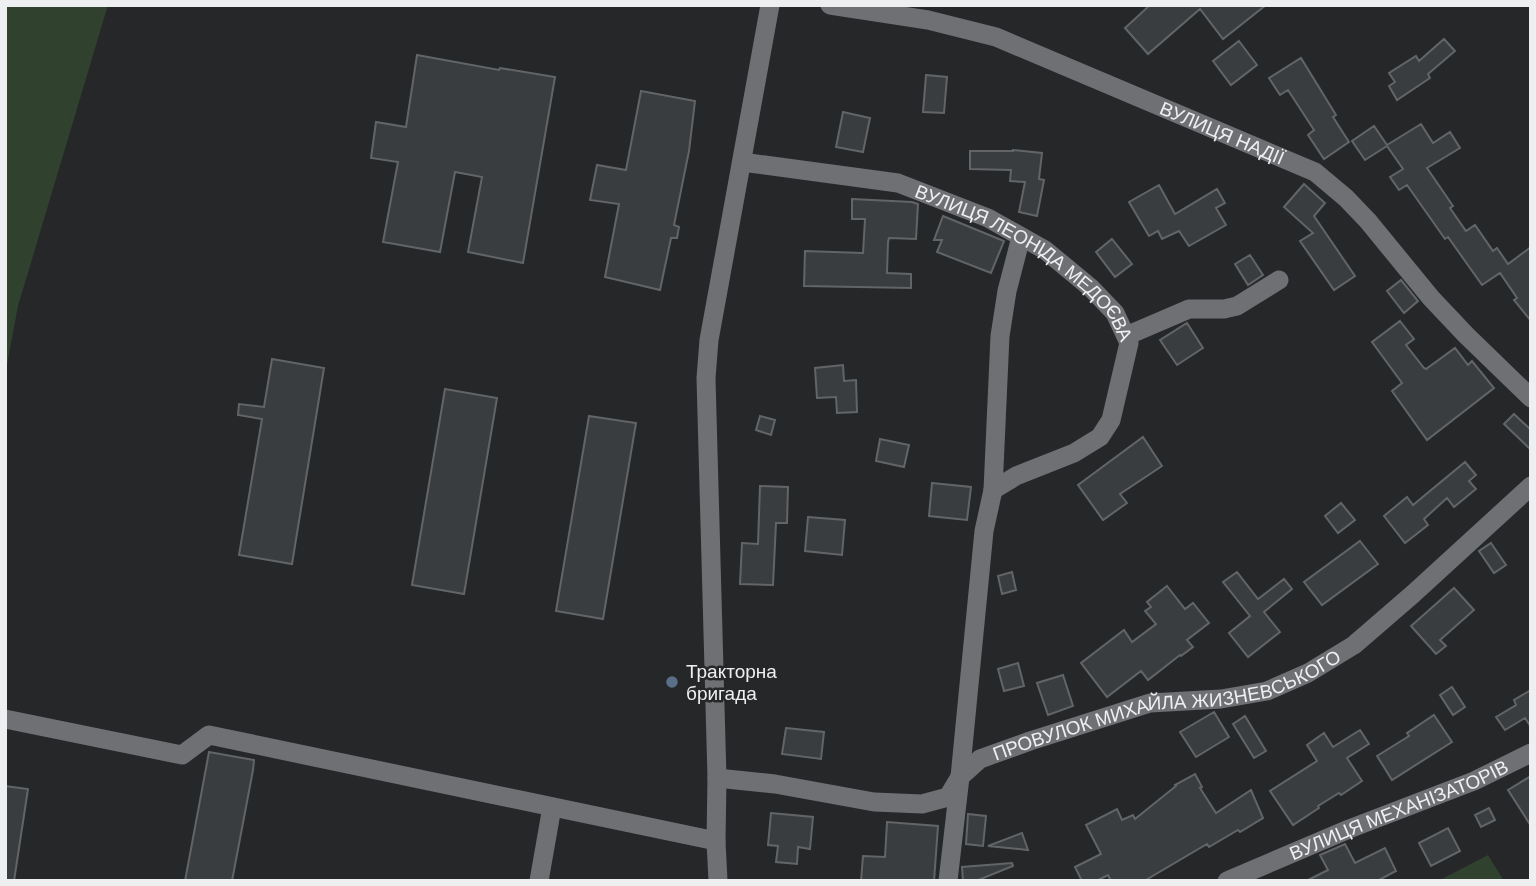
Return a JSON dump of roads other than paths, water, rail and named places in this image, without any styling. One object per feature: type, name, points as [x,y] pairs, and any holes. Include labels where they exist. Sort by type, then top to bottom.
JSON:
[{"type":"street","points":[[718,881],[706,378],[709,340],[769,5]]},
{"type":"street","name":"ВУЛИЦЯ НАДІЇ","points":[[830,5],[928,20],[996,37],[1315,172],[1368,221],[1431,298],[1531,398]]},
{"type":"street","name":"ВУЛИЦЯ ЛЕОНІДА МЕДОЄВА","points":[[742,162],[898,183],[988,218],[1045,250],[1091,288],[1115,313],[1129,343],[1111,420],[1100,437],[1074,453],[1016,476],[993,490]]},
{"type":"street","points":[[948,881],[984,531],[993,490],[1000,337],[1007,291],[1021,237]]},
{"type":"street","points":[[1126,336],[1189,310],[1237,306],[1279,280]]},
{"type":"street","name":"ПРОВУЛОК МИХАЙЛА ЖИЗНЕВСЬКОГО","points":[[717,778],[874,802],[922,804],[948,797],[960,778],[980,759],[1030,741],[1150,703],[1221,699],[1267,691],[1308,673],[1354,645],[1531,486]]},
{"type":"street","points":[[5,719],[182,755],[209,735],[716,841]]},
{"type":"street","name":"ВУЛИЦЯ МЕХАНІЗАТОРІВ","points":[[1227,881],[1349,829],[1474,781],[1531,753]]},
{"type":"street","points":[[539,881],[552,807]]},
{"type":"place","name":"Тракторна бригада","points":[[672,682]]}]
